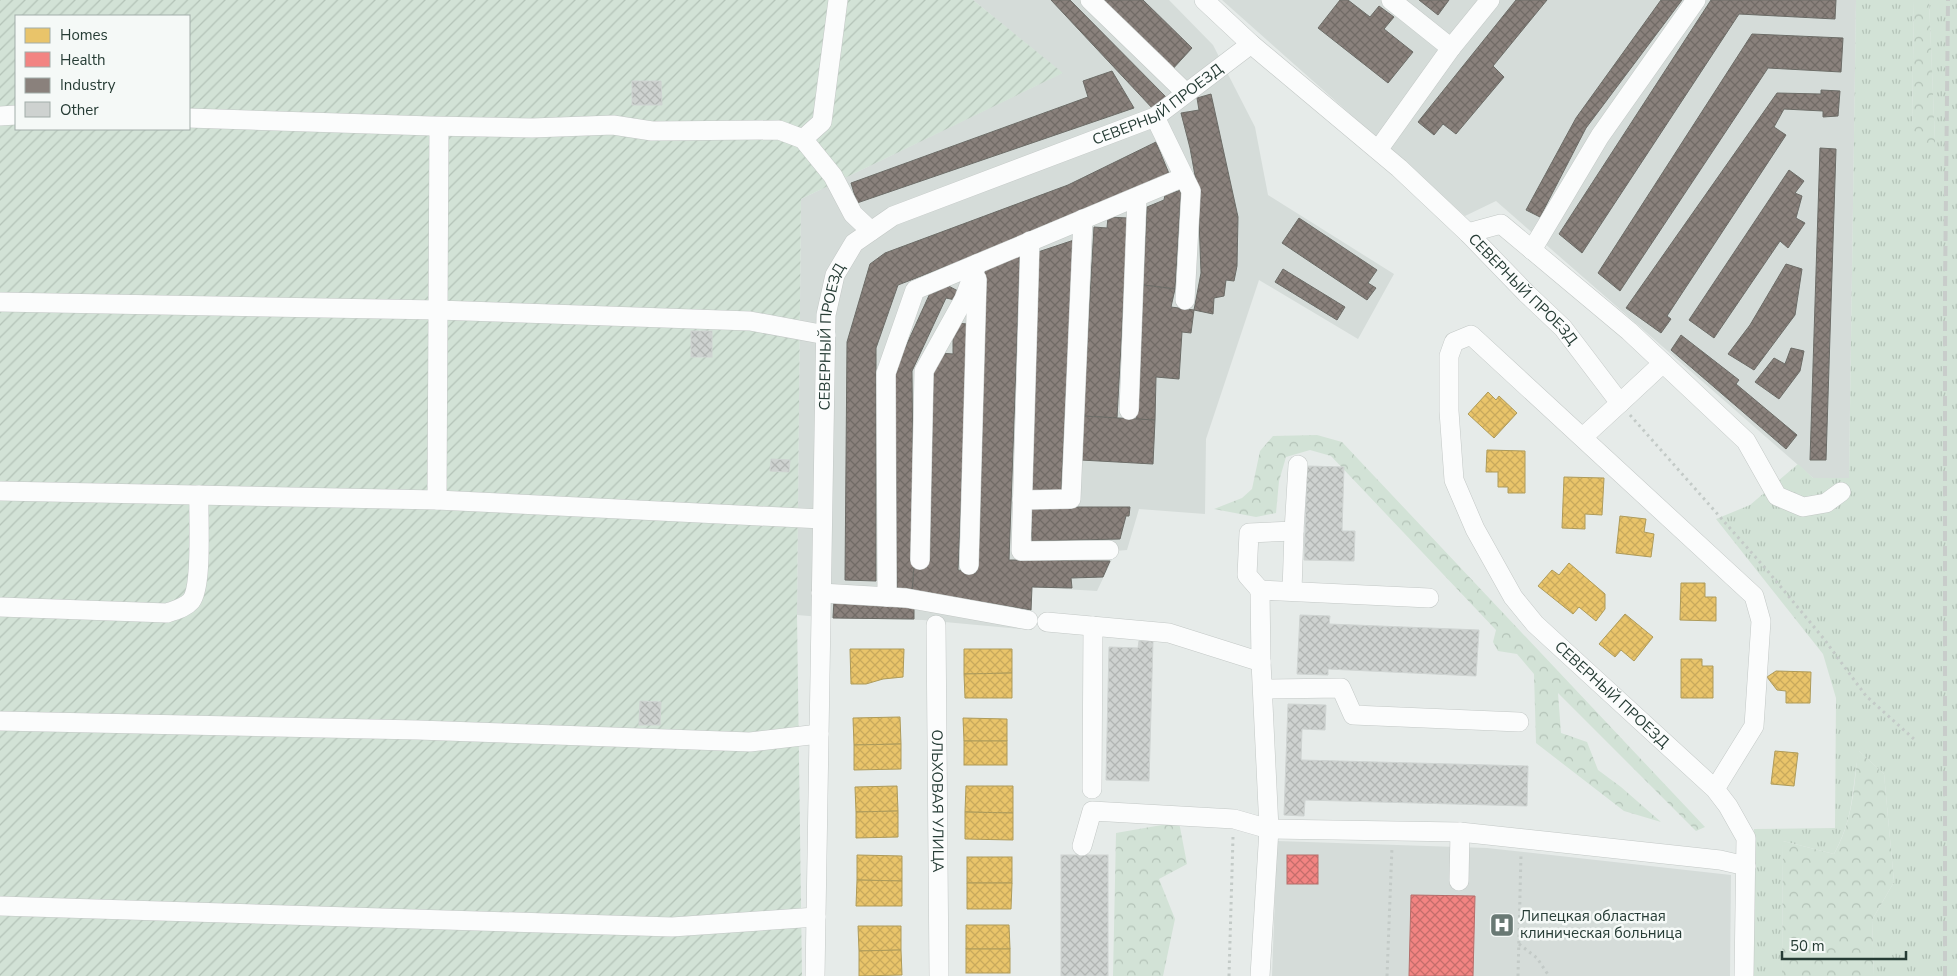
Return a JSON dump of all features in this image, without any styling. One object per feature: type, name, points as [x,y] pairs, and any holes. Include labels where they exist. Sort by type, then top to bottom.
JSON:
[{"type":"street","points":[[803,139],[822,122],[838,0]]},
{"type":"street","points":[[1090,0],[1186,93]]},
{"type":"street","points":[[1204,0],[1251,44]]},
{"type":"street","points":[[1391,0],[1451,48]]},
{"type":"street","points":[[1378,150],[1451,48],[1490,0]]},
{"type":"street","points":[[1532,250],[1600,136],[1696,0]]},
{"type":"street","name":"СЕВЕРНЫЙ ПРОЕЗД","points":[[815,976],[826,315],[835,275],[854,243],[893,216],[1156,117],[1251,44],[1378,150],[1468,233],[1563,328],[1620,403]]},
{"type":"street","points":[[0,116],[15,115]]},
{"type":"street","points":[[1156,117],[1191,191],[1185,300]]},
{"type":"street","points":[[190,118],[532,128],[613,125],[652,130],[779,130],[803,139],[833,176],[853,214],[871,231]]},
{"type":"street","points":[[437,500],[439,126]]},
{"type":"street","points":[[887,596],[886,373],[915,290],[1184,177]]},
{"type":"street","points":[[1128,410],[1137,197]]},
{"type":"street","points":[[1022,500],[1071,499],[1083,219]]},
{"type":"street","points":[[1468,233],[1501,224],[1629,331],[1746,441],[1777,496],[1803,507],[1826,503],[1842,492]]},
{"type":"street","points":[[1030,241],[1021,551],[1109,550]]},
{"type":"street","points":[[920,560],[924,371],[964,299],[977,264]]},
{"type":"street","points":[[969,565],[977,264]]},
{"type":"street","points":[[0,302],[438,310],[750,321],[826,335]]},
{"type":"street","name":"СЕВЕРНЫЙ ПРОЕЗД","points":[[1471,335],[1754,596],[1761,621],[1754,726],[1714,789],[1535,624],[1514,597],[1475,529],[1454,480],[1449,411],[1449,356],[1454,342],[1471,335]]},
{"type":"street","points":[[1583,437],[1663,363]]},
{"type":"street","points":[[1292,591],[1298,465]]},
{"type":"street","points":[[0,491],[437,500],[822,518]]},
{"type":"street","points":[[0,607],[167,613],[183,608],[192,600],[198,581],[198,495]]},
{"type":"street","points":[[1260,976],[1269,829],[1261,662],[1260,590],[1247,575],[1249,533],[1294,531]]},
{"type":"street","points":[[821,588],[906,598],[1028,620]]},
{"type":"street","points":[[1260,590],[1429,598]]},
{"type":"street","points":[[1046,622],[1169,633],[1261,662]]},
{"type":"street","name":"ОЛЬХОВАЯ УЛИЦА","points":[[936,625],[939,976]]},
{"type":"street","points":[[1092,789],[1093,626]]},
{"type":"street","points":[[1263,689],[1341,688],[1353,715],[1519,722]]},
{"type":"street","points":[[0,721],[418,730],[750,742],[819,734]]},
{"type":"street","points":[[1714,789],[1728,806],[1746,838],[1744,976]]},
{"type":"street","points":[[1082,846],[1092,812],[1234,820],[1269,829],[1460,832],[1720,860],[1746,866]]},
{"type":"street","points":[[1460,832],[1460,881]]},
{"type":"street","points":[[0,906],[672,927],[816,918]]},
{"type":"path","points":[[1620,403],[1766,569],[1824,639],[1866,696],[1915,740]]},
{"type":"path","points":[[1229,976],[1234,820]]},
{"type":"path","points":[[1387,976],[1393,830]]},
{"type":"path","points":[[1518,976],[1521,838]]},
{"type":"path","points":[[1519,943],[1537,958],[1549,976]]},
{"type":"shaded area","points":[[973,0],[1169,0],[1213,45],[1255,127],[1268,195],[1394,274],[1358,339],[1259,280],[1206,439],[1205,514],[1139,509],[1127,550],[1116,551],[1097,591],[1032,587],[1032,630],[923,620],[833,618],[797,615],[801,199],[1062,73]]},
{"type":"shaded area","points":[[1222,0],[1856,0],[1849,478],[1813,478],[1496,201],[1465,216]]},
{"type":"shaded area","name":"Липецкая областная клиническая больница","points":[[1277,841],[1487,848],[1731,875],[1730,976],[1272,976]]},
{"type":"green space","points":[[0,0],[973,0],[1063,73],[801,199],[797,615],[802,976],[0,976]]},
{"type":"green space","points":[[1856,0],[1914,0],[1912,127],[1935,142],[1929,0],[1957,0],[1957,976],[1874,976],[1872,920],[1894,882],[1884,774],[1859,751],[1849,815],[1841,840],[1834,854],[1783,841],[1782,976],[1750,976],[1754,829],[1835,828],[1836,698],[1823,654],[1716,519],[1750,505],[1798,464],[1813,478],[1849,478]]},
{"type":"green space","points":[[1914,0],[1929,0],[1935,142],[1925,149],[1912,127]]},
{"type":"green space","points":[[1317,435],[1342,442],[1705,827],[1696,831],[1558,693],[1561,733],[1587,742],[1598,770],[1621,787],[1661,822],[1624,811],[1536,743],[1534,674],[1517,654],[1498,651],[1493,642],[1496,630],[1331,456],[1310,450],[1286,457],[1279,481],[1276,513],[1256,517],[1214,509],[1242,498],[1252,489],[1260,451],[1273,436]]},
{"type":"green space","points":[[1858,750],[1884,774],[1894,882],[1872,920],[1874,976],[1782,976],[1783,841],[1834,854],[1849,816],[1854,791]]},
{"type":"green space","points":[[1179,822],[1187,864],[1159,879],[1175,919],[1163,976],[1113,976],[1116,833]]},
{"type":"building: Homes","points":[[1488,392],[1496,400],[1499,396],[1517,413],[1494,438],[1468,414]]},
{"type":"building: Homes","points":[[1487,450],[1525,451],[1525,493],[1508,493],[1508,487],[1498,487],[1498,472],[1486,472]]},
{"type":"building: Homes","points":[[1564,477],[1604,478],[1602,515],[1585,514],[1585,529],[1562,528]]},
{"type":"building: Homes","points":[[1620,516],[1646,519],[1644,532],[1654,534],[1651,557],[1616,553]]},
{"type":"building: Homes","points":[[1569,563],[1605,594],[1605,609],[1596,621],[1579,607],[1573,614],[1538,586],[1552,570],[1559,575]]},
{"type":"building: Homes","points":[[1681,583],[1705,583],[1705,597],[1716,597],[1716,621],[1680,620]]},
{"type":"building: Homes","points":[[1625,614],[1653,637],[1634,661],[1621,650],[1615,657],[1599,644]]},
{"type":"building: Homes","points":[[850,649],[904,649],[903,677],[883,679],[866,684],[851,684]]},
{"type":"building: Homes","points":[[964,649],[1012,649],[1012,673],[964,674]]},
{"type":"building: Homes","points":[[1681,659],[1702,659],[1702,666],[1713,666],[1713,698],[1681,698]]},
{"type":"building: Homes","points":[[1776,671],[1811,672],[1810,703],[1786,703],[1786,691],[1777,690],[1767,677]]},
{"type":"building: Homes","points":[[1012,673],[1012,698],[965,698],[964,674]]},
{"type":"building: Homes","points":[[900,717],[901,744],[854,745],[853,718]]},
{"type":"building: Homes","points":[[963,718],[1007,719],[1007,741],[964,741]]},
{"type":"building: Homes","points":[[964,741],[1007,741],[1007,765],[964,765]]},
{"type":"building: Homes","points":[[901,744],[901,769],[854,770],[854,745]]},
{"type":"building: Homes","points":[[1775,751],[1798,753],[1794,786],[1771,784]]},
{"type":"building: Homes","points":[[897,786],[898,811],[856,812],[855,787]]},
{"type":"building: Homes","points":[[966,786],[1013,786],[1013,813],[965,812]]},
{"type":"building: Homes","points":[[898,811],[898,837],[856,838],[856,812]]},
{"type":"building: Homes","points":[[965,812],[1013,813],[1013,840],[965,839]]},
{"type":"building: Homes","points":[[857,855],[902,856],[902,881],[857,880]]},
{"type":"building: Homes","points":[[967,857],[1012,857],[1012,883],[967,883]]},
{"type":"building: Homes","points":[[857,880],[902,881],[902,906],[856,906]]},
{"type":"building: Homes","points":[[967,883],[1012,883],[1011,909],[967,909]]},
{"type":"building: Homes","points":[[966,925],[1009,925],[1010,949],[966,949]]},
{"type":"building: Homes","points":[[858,926],[901,926],[901,950],[859,951]]},
{"type":"building: Homes","points":[[966,949],[1010,949],[1010,973],[966,973]]},
{"type":"building: Homes","points":[[901,950],[902,975],[859,976],[859,951]]},
{"type":"building: Health","points":[[1287,855],[1318,855],[1318,884],[1287,884]]},
{"type":"building: Health","points":[[1411,895],[1475,896],[1473,976],[1409,976]]},
{"type":"building: Industry","points":[[1051,0],[1070,0],[1166,97],[1154,110]]},
{"type":"building: Industry","points":[[1096,0],[1143,0],[1192,48],[1170,72]]},
{"type":"building: Industry","points":[[1340,0],[1348,0],[1370,17],[1379,6],[1394,17],[1384,29],[1413,52],[1388,83],[1318,28]]},
{"type":"building: Industry","points":[[1419,0],[1449,0],[1438,15]]},
{"type":"building: Industry","points":[[1516,0],[1547,0],[1493,66],[1504,77],[1456,134],[1443,124],[1434,135],[1418,122]]},
{"type":"building: Industry","points":[[1661,0],[1682,0],[1586,128],[1540,217],[1526,210],[1576,118]]},
{"type":"building: Industry","points":[[1711,0],[1836,0],[1835,19],[1739,14],[1582,253],[1559,234]]},
{"type":"building: Industry","points":[[1752,34],[1843,38],[1841,72],[1768,68],[1620,291],[1598,273]]},
{"type":"building: Industry","points":[[1112,71],[1134,108],[857,203],[851,183],[1088,97],[1083,81]]},
{"type":"building: Industry","points":[[1821,90],[1840,91],[1838,116],[1823,117],[1823,111],[1784,109],[1774,127],[1786,135],[1667,316],[1671,319],[1661,333],[1626,308],[1777,93],[1821,94]]},
{"type":"building: Industry","points":[[1211,94],[1238,217],[1237,266],[1234,281],[1226,280],[1224,296],[1214,298],[1213,314],[1194,310],[1201,273],[1198,192],[1181,113],[1199,110],[1197,98]]},
{"type":"building: Industry","points":[[1156,142],[1170,176],[1070,219],[898,285],[876,348],[876,581],[845,580],[847,342],[870,264],[885,253],[1068,185]]},
{"type":"building: Industry","points":[[1820,148],[1836,149],[1826,460],[1810,460]]},
{"type":"building: Industry","points":[[1789,170],[1804,181],[1795,193],[1802,196],[1796,218],[1805,223],[1788,248],[1780,241],[1714,338],[1689,320]]},
{"type":"building: Industry","points":[[1181,190],[1175,289],[1143,285],[1147,207],[1164,200],[1165,195]]},
{"type":"building: Industry","points":[[1108,217],[1128,218],[1117,418],[1083,416],[1094,227],[1107,228]]},
{"type":"building: Industry","points":[[1299,218],[1377,270],[1368,283],[1376,288],[1367,300],[1282,243]]},
{"type":"building: Industry","points":[[1074,240],[1061,493],[1030,493],[1038,252]]},
{"type":"building: Industry","points":[[1020,255],[1009,560],[1110,561],[1103,577],[1071,578],[1072,588],[1032,587],[1031,610],[912,591],[914,566],[926,568],[925,546],[933,373],[940,353],[953,354],[953,323],[969,324],[958,570],[976,573],[985,267]]},
{"type":"building: Industry","points":[[1786,264],[1802,269],[1795,315],[1754,370],[1728,354],[1750,325]]},
{"type":"building: Industry","points":[[1283,269],[1345,307],[1337,320],[1275,282]]},
{"type":"building: Industry","points":[[941,282],[958,291],[955,300],[946,298],[912,371],[914,566],[912,591],[897,591],[895,370],[931,291],[936,293]]},
{"type":"building: Industry","points":[[1143,285],[1175,289],[1171,307],[1194,310],[1191,333],[1182,332],[1179,379],[1156,377],[1155,420],[1136,419]]},
{"type":"building: Industry","points":[[1681,335],[1739,380],[1736,384],[1797,435],[1786,449],[1671,350]]},
{"type":"building: Industry","points":[[1791,348],[1804,351],[1800,371],[1779,399],[1755,382],[1774,358],[1785,364]]},
{"type":"building: Industry","points":[[1083,416],[1155,420],[1153,464],[1081,460]]},
{"type":"building: Industry","points":[[1030,507],[1130,507],[1129,516],[1126,516],[1120,539],[1032,541]]},
{"type":"building: Industry","points":[[834,600],[914,605],[914,619],[833,618]]},
{"type":"building: Other","points":[[632,81],[661,81],[662,105],[632,105]]},
{"type":"building: Other","points":[[691,331],[712,331],[712,357],[691,357]]},
{"type":"building: Other","points":[[771,459],[790,460],[789,472],[770,471]]},
{"type":"building: Other","points":[[1307,466],[1344,467],[1342,531],[1355,531],[1354,561],[1304,560]]},
{"type":"building: Other","points":[[1300,615],[1330,616],[1329,624],[1479,630],[1476,676],[1328,669],[1328,675],[1297,674]]},
{"type":"building: Other","points":[[1139,641],[1153,641],[1149,781],[1106,780],[1109,647],[1138,648]]},
{"type":"building: Other","points":[[640,701],[661,702],[660,725],[639,725]]},
{"type":"building: Other","points":[[1288,704],[1326,705],[1325,730],[1302,729],[1301,760],[1528,766],[1527,806],[1305,800],[1304,816],[1284,815]]},
{"type":"building: Other","points":[[1061,855],[1108,855],[1108,976],[1061,976]]},
{"type":"railway","points":[[1945,976],[1945,288],[1948,0]]},
{"type":"place","name":"Липецкая областная клиническая больница","points":[[1502,925]]}]
